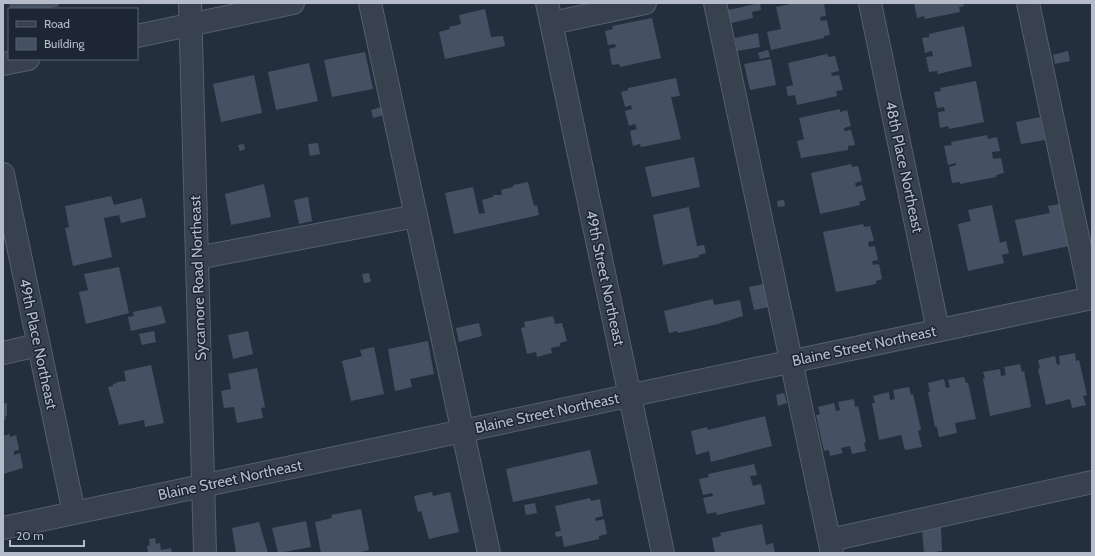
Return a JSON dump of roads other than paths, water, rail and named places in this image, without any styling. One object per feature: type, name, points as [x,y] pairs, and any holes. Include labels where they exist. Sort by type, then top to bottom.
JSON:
[{"type":"street","name":"Sycamore Road Northeast","points":[[190,3],[205,553]]},
{"type":"street","points":[[138,36],[293,3]]},
{"type":"street","points":[[370,3],[489,553]]},
{"type":"street","points":[[549,13],[645,3]]},
{"type":"street","points":[[715,3],[831,546],[1092,482]]},
{"type":"street","name":"48th Place Northeast","points":[[870,3],[938,330]]},
{"type":"street","points":[[1028,3],[1091,298]]},
{"type":"street","name":"49th Street Northeast","points":[[549,13],[663,553]]},
{"type":"street","points":[[3,64],[23,60]]},
{"type":"street","name":"49th Place Northeast","points":[[3,174],[74,513]]},
{"type":"street","points":[[197,258],[416,216]]},
{"type":"street","name":"Blaine Street Northeast","points":[[3,528],[1091,298]]},
{"type":"street","points":[[3,353],[38,345]]}]
